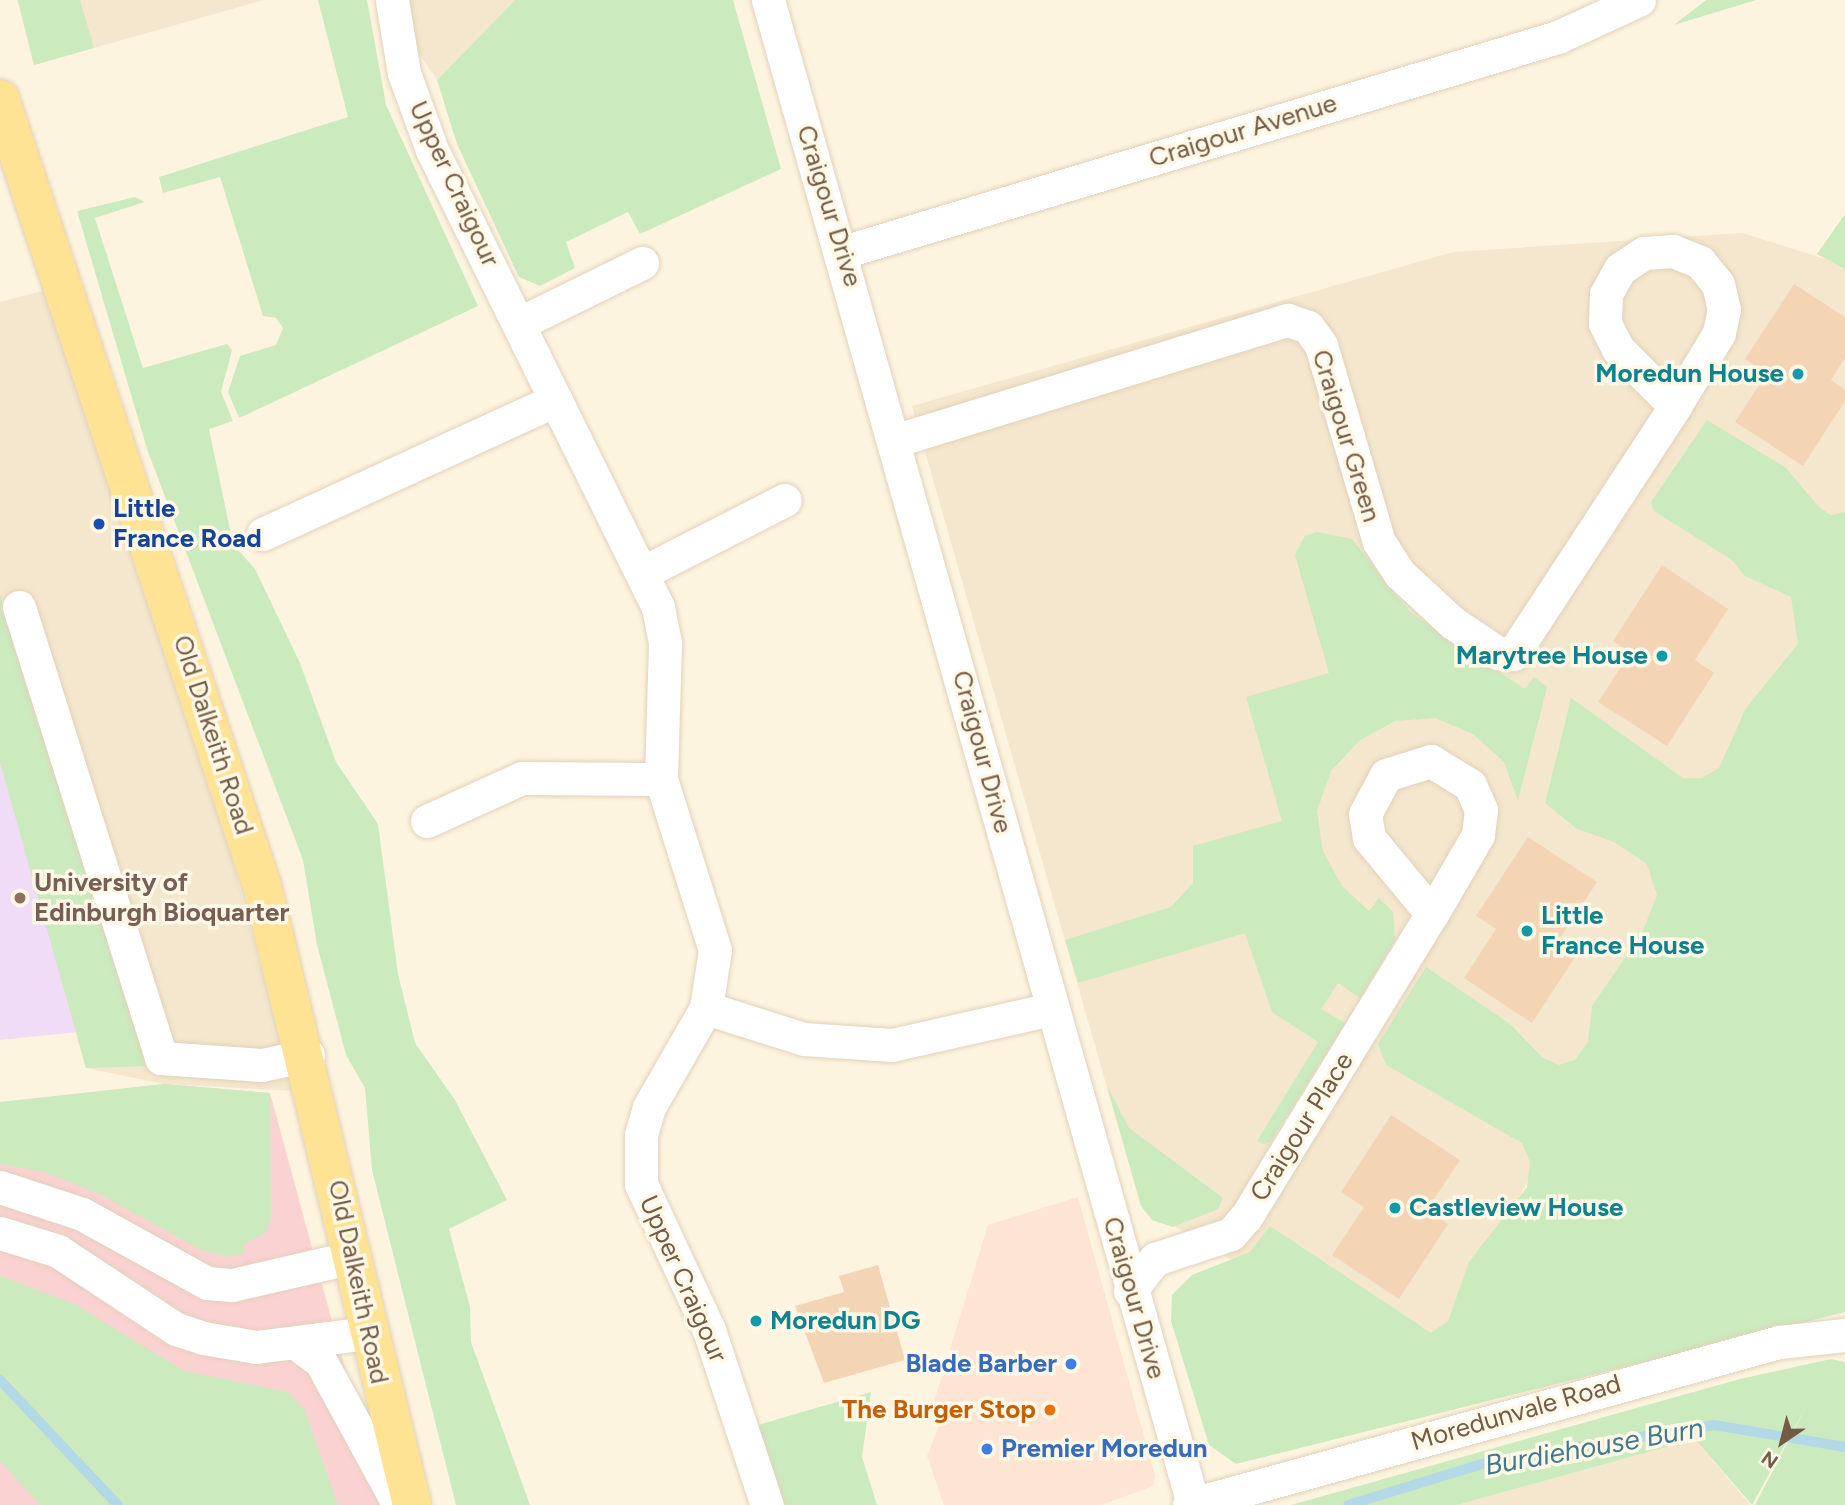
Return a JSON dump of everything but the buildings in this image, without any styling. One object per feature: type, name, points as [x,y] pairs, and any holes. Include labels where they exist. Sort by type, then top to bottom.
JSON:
[{"type":"main road","name":"Old Dalkeith Road","points":[[0,99],[117,465],[211,719],[308,1055],[369,1333],[412,1505]]},
{"type":"street","name":"Upper Craigour","points":[[392,0],[404,73],[432,150],[644,572],[665,643],[661,779],[708,911],[715,950],[706,1008],[649,1107],[641,1135],[641,1184],[709,1330],[767,1505]]},
{"type":"street","name":"Craigour Drive","points":[[768,0],[897,440],[1052,1009],[1191,1504]]},
{"type":"street","name":"Craigour Avenue","points":[[843,251],[1558,37],[1639,0]]},
{"type":"street","points":[[520,323],[642,263]]},
{"type":"street","name":"Craigour Green","points":[[897,440],[1288,320],[1308,327],[1321,345],[1362,501],[1386,552],[1452,623],[1498,653],[1513,654],[1675,406]]},
{"type":"street","points":[[263,534],[556,400]]},
{"type":"street","points":[[644,572],[785,500]]},
{"type":"street","points":[[19,607],[161,1058],[262,1065],[308,1055]]},
{"type":"street","points":[[427,821],[522,778],[661,779]]},
{"type":"street","name":"Craigour Place","points":[[1130,1291],[1155,1259],[1230,1234],[1246,1217],[1432,914]]},
{"type":"street","points":[[706,1008],[804,1039],[892,1045],[1052,1009]]},
{"type":"street","points":[[0,1187],[82,1214],[206,1283],[232,1285],[353,1256]]},
{"type":"street","points":[[0,1233],[58,1251],[176,1329],[256,1348],[369,1333]]},
{"type":"street","name":"Moredunvale Road","points":[[1191,1504],[1779,1342],[1845,1335]]},
{"type":"street","name":"Old Dalkeith Road","points":[[296,1343],[321,1362],[399,1505]]},
{"type":"shaded area","points":[[17,0],[264,0],[34,65]]},
{"type":"shaded area","points":[[382,0],[515,0],[437,80]]},
{"type":"shaded area","points":[[1742,233],[1845,265],[1845,555],[1428,1377],[1141,1206],[912,406],[1453,252]]},
{"type":"shaded area","points":[[46,290],[222,822],[294,1091],[164,1084],[86,1068],[0,769],[0,302]]},
{"type":"shaded area","name":"University of Edinburgh Bioquarter","points":[[0,764],[79,1032],[0,1040]]},
{"type":"shaded area","points":[[164,1084],[270,1093],[382,1505],[0,1505],[0,1103]]},
{"type":"shaded area","points":[[1078,1197],[1155,1476],[1153,1486],[1101,1505],[944,1505],[927,1456],[946,1407],[934,1402],[988,1225]]},
{"type":"shaded area","points":[[1695,1439],[1750,1505],[1457,1505]]},
{"type":"green space","points":[[18,0],[80,0],[94,48],[34,65]]},
{"type":"green space","points":[[318,0],[367,0],[386,105],[478,306],[239,418],[228,392],[240,356],[276,345],[283,328],[276,318],[263,316],[220,177],[163,193],[159,177],[348,117]]},
{"type":"green space","points":[[515,0],[733,0],[781,169],[640,234],[628,212],[566,242],[575,268],[540,286],[519,277],[457,144],[437,80]]},
{"type":"green space","points":[[1706,0],[1756,0],[1674,25]]},
{"type":"green space","points":[[135,197],[145,202],[95,218],[143,368],[227,344],[232,350],[221,392],[233,421],[209,429],[233,544],[255,569],[300,663],[336,762],[378,824],[398,974],[415,1043],[455,1100],[507,1200],[449,1229],[470,1307],[471,1342],[530,1505],[456,1505],[372,1170],[365,1088],[346,1055],[317,945],[303,860],[147,449],[77,211]]},
{"type":"green space","points":[[1845,214],[1845,269],[1817,254]]},
{"type":"green space","points":[[1707,420],[1786,468],[1818,506],[1830,515],[1845,512],[1845,1312],[1236,1464],[1209,1445],[1171,1321],[1172,1295],[1192,1275],[1250,1252],[1270,1226],[1431,1333],[1448,1321],[1469,1262],[1527,1187],[1530,1162],[1522,1143],[1386,1065],[1378,1044],[1426,967],[1510,1024],[1543,1058],[1559,1065],[1575,1060],[1588,1042],[1592,1006],[1642,933],[1657,895],[1647,864],[1614,842],[1577,829],[1545,803],[1571,698],[1683,778],[1702,778],[1719,768],[1746,708],[1798,644],[1791,597],[1745,576],[1732,560],[1654,511],[1651,502]]},
{"type":"green space","points":[[1317,532],[1352,539],[1411,613],[1525,689],[1534,677],[1547,687],[1518,801],[1504,762],[1473,734],[1435,718],[1395,721],[1360,740],[1331,771],[1317,811],[1323,851],[1342,886],[1369,911],[1379,898],[1393,912],[1395,940],[1360,998],[1338,983],[1321,1009],[1345,1023],[1270,1143],[1263,1144],[1257,1141],[1318,1042],[1272,1012],[1245,933],[1078,983],[1065,940],[1171,907],[1193,883],[1193,846],[1282,821],[1246,697],[1329,673],[1295,555],[1305,536]]},
{"type":"green space","points":[[0,595],[148,1066],[86,1068],[0,763]]},
{"type":"green space","points":[[164,1084],[270,1093],[271,1219],[265,1233],[242,1245],[245,1253],[228,1257],[201,1250],[99,1194],[44,1172],[0,1164],[0,1102]]},
{"type":"green space","points":[[1107,1086],[1129,1128],[1223,1198],[1218,1209],[1173,1227],[1152,1220],[1141,1206]]},
{"type":"green space","points":[[0,1276],[75,1304],[184,1371],[288,1392],[305,1411],[338,1505],[40,1505],[0,1461]]},
{"type":"green space","points":[[1831,1359],[1845,1362],[1845,1505],[1755,1505],[1808,1403],[1752,1505],[1695,1439],[1457,1505],[1291,1505],[1740,1379]]},
{"type":"green space","points":[[871,1392],[862,1457],[877,1505],[784,1505],[758,1425]]},
{"type":"waterway","points":[[0,1380],[118,1505]]},
{"type":"waterway","name":"Burdiehouse Burn","points":[[1348,1505],[1492,1461],[1714,1425],[1845,1447]]},
{"type":"place","name":"Moredun House","points":[[1798,374]]},
{"type":"place","name":"Little France Road","points":[[99,524]]},
{"type":"place","name":"Marytree House","points":[[1662,656]]},
{"type":"place","name":"University of Edinburgh Bioquarter","points":[[20,898]]},
{"type":"place","name":"Little France House","points":[[1527,931]]},
{"type":"place","name":"Castleview House","points":[[1395,1208]]},
{"type":"place","name":"Moredun DG","points":[[756,1321]]},
{"type":"place","name":"Blade Barber","points":[[1071,1364]]},
{"type":"place","name":"The Burger Stop","points":[[1050,1410]]},
{"type":"place","name":"Premier Moredun","points":[[987,1449]]}]
